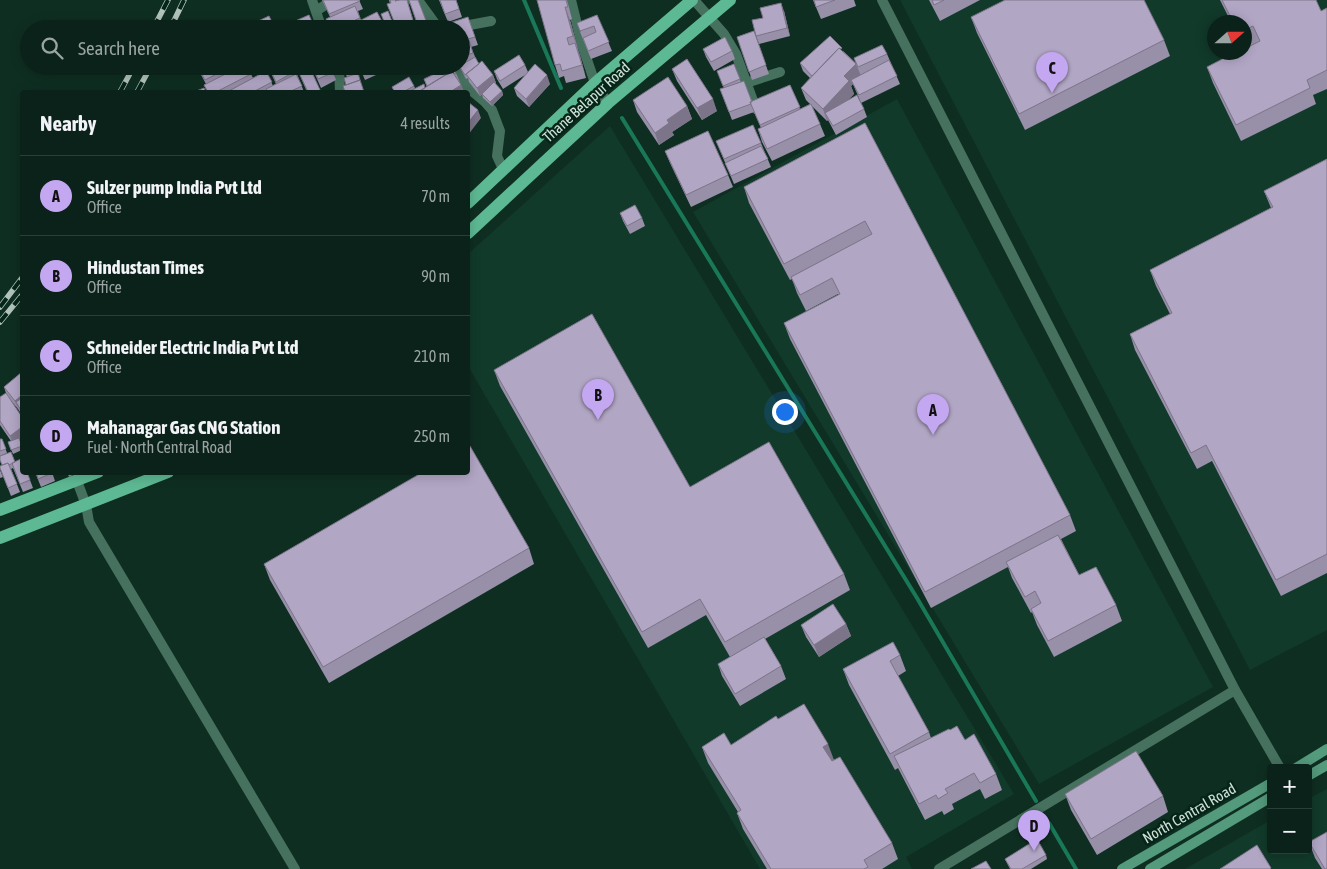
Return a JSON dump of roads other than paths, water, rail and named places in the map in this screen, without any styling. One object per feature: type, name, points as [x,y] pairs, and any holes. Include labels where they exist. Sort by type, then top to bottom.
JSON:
[{"type":"main road","name":"Thane Belapur Road","points":[[470,200],[595,83],[693,0]]},
{"type":"main road","name":"Thane Belapur Road","points":[[470,231],[608,103],[730,0]]},
{"type":"main road","points":[[0,510],[91,475]]},
{"type":"main road","points":[[0,538],[160,475]]},
{"type":"main road","points":[[1303,764],[1327,749]]},
{"type":"main road","points":[[1312,774],[1327,765]]},
{"type":"main road","name":"North Central Road","points":[[1122,869],[1267,785]]},
{"type":"main road","name":"North Central Road","points":[[1150,869],[1267,799]]},
{"type":"street","points":[[312,0],[319,20]]},
{"type":"street","points":[[316,11],[333,0]]},
{"type":"street","points":[[412,0],[420,3],[432,20]]},
{"type":"street","points":[[571,0],[582,45],[595,83],[608,103]]},
{"type":"street","points":[[693,0],[724,34],[736,54],[756,109]]},
{"type":"street","points":[[882,0],[1235,690],[1278,764]]},
{"type":"street","points":[[470,24],[491,20]]},
{"type":"street","points":[[746,83],[780,72]]},
{"type":"street","points":[[339,75],[340,90]]},
{"type":"street","points":[[461,75],[467,87],[486,102],[492,110],[500,130],[497,156],[503,169]]},
{"type":"street","points":[[78,481],[86,504],[89,522],[295,869]]},
{"type":"street","points":[[940,869],[1235,690]]},
{"type":"waterway","points":[[524,0],[561,88]]},
{"type":"waterway","points":[[622,118],[917,598],[1036,801]]},
{"type":"waterway","points":[[1049,823],[1076,869]]},
{"type":"railway","points":[[158,20],[168,0]]},
{"type":"railway","points":[[174,20],[184,0]]},
{"type":"railway","points":[[121,90],[129,75]]},
{"type":"railway","points":[[138,90],[146,75]]},
{"type":"railway","points":[[0,307],[20,281]]},
{"type":"railway","points":[[0,322],[20,297]]},
{"type":"place","name":"Schneider Electric India Pvt Ltd","points":[[1052,93]]},
{"type":"place","name":"Hindustan Times","points":[[598,420]]},
{"type":"place","name":"Sulzer pump India Pvt Ltd","points":[[933,435]]},
{"type":"place","name":"Mahanagar Gas CNG Station","points":[[1034,851]]}]
